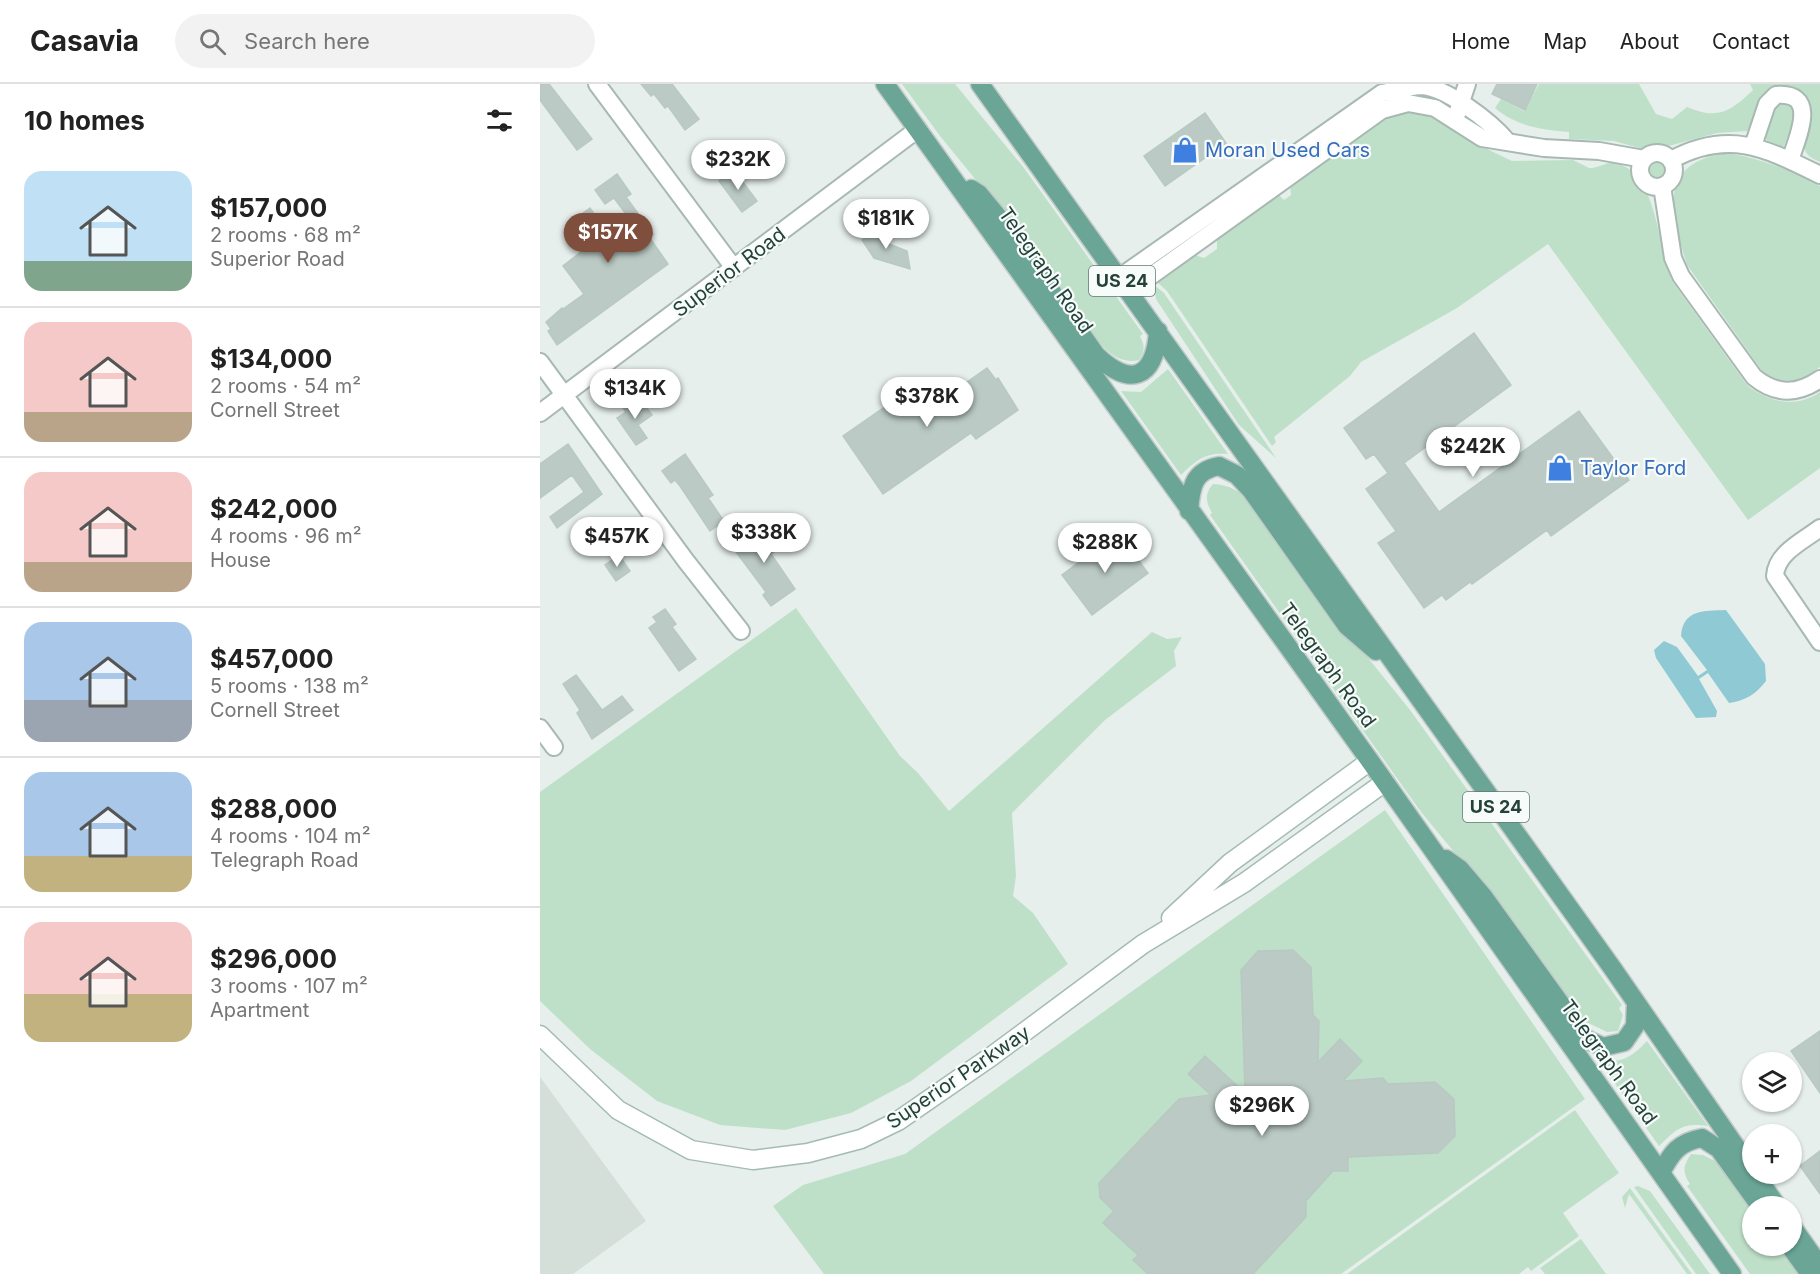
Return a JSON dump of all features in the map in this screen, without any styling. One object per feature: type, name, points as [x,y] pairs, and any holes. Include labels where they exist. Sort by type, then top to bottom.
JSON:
[{"type":"main road","name":"Telegraph Road","points":[[885,84],[1385,782],[1732,1274]]},
{"type":"main road","points":[[965,84],[1009,124]]},
{"type":"main road","name":"US 24","points":[[980,84],[1636,1002],[1742,1155]]},
{"type":"main road","points":[[950,174],[979,194],[1003,223],[1096,355],[1109,368],[1128,375],[1139,374],[1149,367],[1155,357],[1158,331]]},
{"type":"main road","points":[[1189,511],[1191,489],[1202,472],[1219,466],[1237,475],[1347,626],[1401,674]]},
{"type":"main road","name":"Superior Parkway","points":[[1143,944],[1230,863],[1370,761]]},
{"type":"main road","name":"Superior Parkway","points":[[540,1035],[618,1110],[691,1149],[753,1160],[808,1153],[861,1139],[898,1121],[992,1056],[1143,944],[1244,884],[1385,782]]},
{"type":"main road","points":[[1429,846],[1460,869],[1483,896],[1586,1039],[1603,1047],[1623,1042],[1630,1036],[1635,1026],[1636,1002]]},
{"type":"main road","points":[[1661,1173],[1677,1147],[1702,1138],[1719,1149],[1753,1196]]},
{"type":"main road","points":[[1802,1241],[1820,1266]]},
{"type":"main road","points":[[1797,1256],[1810,1274]]},
{"type":"street","points":[[597,84],[734,268]]},
{"type":"street","points":[[1455,120],[1467,84]]},
{"type":"street","points":[[1125,284],[1272,179],[1382,93],[1422,86],[1461,103],[1489,121],[1507,141]]},
{"type":"street","points":[[1437,94],[1455,120],[1482,138],[1544,148],[1599,151],[1644,159],[1657,153],[1671,160],[1712,144],[1728,142],[1753,146],[1790,160],[1820,175]]},
{"type":"street","points":[[1753,146],[1771,99],[1776,95],[1790,96],[1801,104],[1805,116],[1790,160]]},
{"type":"street","name":"Superior Road","points":[[540,413],[918,129]]},
{"type":"street","points":[[1644,159],[1640,169],[1643,179],[1651,186],[1662,186],[1673,175],[1671,160]]},
{"type":"street","points":[[1662,186],[1673,258],[1680,276],[1754,377],[1764,386],[1783,391],[1804,389],[1820,379]]},
{"type":"street","points":[[540,362],[741,631]]},
{"type":"street","points":[[1820,528],[1781,558],[1775,568],[1775,576],[1820,642]]},
{"type":"street","points":[[540,728],[554,747]]},
{"type":"shaded area","points":[[540,1077],[646,1221],[573,1274],[540,1274]]},
{"type":"green space","points":[[902,84],[955,84],[1024,168],[1143,334],[1140,336],[1143,351],[1139,360],[1122,360],[1100,343],[1097,345],[1012,224],[940,136]]},
{"type":"green space","points":[[1539,84],[1639,84],[1656,114],[1672,119],[1687,107],[1707,113],[1723,112],[1737,104],[1753,90],[1750,84],[1820,84],[1820,162],[1805,150],[1804,139],[1812,120],[1811,108],[1802,96],[1788,90],[1765,94],[1759,102],[1747,131],[1717,133],[1650,151],[1614,141],[1569,139],[1569,132],[1530,126],[1512,119],[1495,108],[1501,99],[1524,111]]},
{"type":"green space","points":[[1782,102],[1794,107],[1796,116],[1783,148],[1767,142],[1765,137],[1773,108]]},
{"type":"green space","points":[[1402,110],[1435,113],[1489,150],[1512,161],[1573,160],[1589,168],[1616,163],[1630,170],[1640,181],[1648,196],[1672,281],[1747,385],[1764,396],[1792,402],[1820,392],[1820,468],[1748,520],[1548,244],[1457,308],[1361,362],[1350,376],[1274,437],[1276,442],[1272,446],[1167,291],[1156,281],[1192,254],[1204,258],[1217,249],[1217,238],[1278,194],[1284,200],[1291,195],[1290,185],[1366,126]]},
{"type":"green space","points":[[1727,153],[1775,165],[1820,186],[1820,367],[1798,379],[1784,381],[1762,371],[1687,265],[1676,226],[1674,208],[1674,193],[1679,179],[1689,167],[1704,158]]},
{"type":"green space","points":[[1655,162],[1663,162],[1668,167],[1666,178],[1655,180],[1650,175],[1650,167]]},
{"type":"green space","points":[[1154,285],[1164,293],[1276,458],[1239,425],[1156,299]]},
{"type":"green space","points":[[1168,369],[1228,454],[1213,454],[1202,458],[1181,475],[1121,391],[1141,392]]},
{"type":"green space","points":[[1213,484],[1234,489],[1251,503],[1356,643],[1410,710],[1622,1005],[1619,1008],[1623,1015],[1618,1031],[1607,1032],[1582,1020],[1488,893],[1421,812],[1210,515],[1212,513],[1207,502],[1207,495]]},
{"type":"green space","points":[[796,608],[900,756],[918,773],[949,811],[1152,632],[1167,639],[1182,637],[1174,651],[1176,666],[1105,720],[1012,813],[1016,876],[1013,896],[1033,913],[1068,964],[911,1081],[851,1113],[785,1130],[720,1125],[657,1101],[590,1049],[540,1001],[540,792]]},
{"type":"green space","points":[[1385,810],[1585,1099],[1341,1274],[824,1274],[773,1206],[803,1185],[905,1154]]},
{"type":"green space","points":[[1647,1041],[1708,1126],[1692,1125],[1680,1128],[1659,1146],[1597,1058],[1612,1061],[1625,1059]]},
{"type":"green space","points":[[1575,1110],[1619,1173],[1563,1213],[1579,1236],[1531,1271],[1528,1267],[1519,1274],[1347,1274]]},
{"type":"green space","points":[[1691,1154],[1703,1155],[1719,1163],[1744,1196],[1742,1196],[1742,1256],[1792,1256],[1804,1274],[1750,1274],[1687,1186],[1690,1184],[1684,1169]]},
{"type":"green space","points":[[1638,1186],[1650,1191],[1710,1274],[1696,1274],[1634,1187]]},
{"type":"green space","points":[[1630,1188],[1692,1274],[1687,1274],[1629,1194],[1625,1208],[1622,1197]]},
{"type":"green space","points":[[1581,1239],[1606,1274],[1545,1274],[1540,1268]]},
{"type":"water","points":[[1726,610],[1765,664],[1766,681],[1750,696],[1729,703],[1708,673],[1699,679],[1717,711],[1716,717],[1696,718],[1656,658],[1654,650],[1664,641],[1677,647],[1698,676],[1707,670],[1681,636],[1683,627],[1690,616],[1696,613]]},
{"type":"building","points":[[540,84],[549,84],[592,139],[577,150],[540,100]]},
{"type":"building","points":[[641,84],[672,84],[699,119],[685,130],[668,106],[665,108],[654,94],[651,96]]},
{"type":"building","points":[[1497,84],[1537,84],[1525,110],[1492,94]]},
{"type":"building","name":"Moran Used Cars","points":[[1205,113],[1226,143],[1165,186],[1144,156]]},
{"type":"building","points":[[734,170],[757,201],[742,212],[719,181]]},
{"type":"building","points":[[617,174],[631,194],[626,197],[653,234],[649,237],[668,264],[557,345],[548,331],[551,329],[546,322],[584,294],[563,266],[595,241],[578,217],[590,208],[607,233],[629,218],[614,198],[605,204],[595,190]]},
{"type":"building","points":[[878,228],[889,244],[907,251],[910,269],[874,258],[862,240]]},
{"type":"building","name":"Taylor Ford","points":[[1474,333],[1511,385],[1404,463],[1439,512],[1579,411],[1629,480],[1551,536],[1547,530],[1472,584],[1470,582],[1446,600],[1442,595],[1424,608],[1378,543],[1396,531],[1366,489],[1388,473],[1374,454],[1366,459],[1344,428]]},
{"type":"building","points":[[987,368],[996,380],[998,378],[1018,410],[976,439],[971,433],[883,494],[843,436],[918,384],[933,406]]},
{"type":"building","points":[[639,397],[652,415],[638,425],[647,438],[636,445],[617,418],[626,412],[623,408]]},
{"type":"building","points":[[568,444],[602,494],[557,528],[550,517],[584,492],[572,475],[540,498],[540,464]]},
{"type":"building","points":[[685,454],[713,495],[708,498],[724,521],[710,531],[680,486],[675,480],[671,483],[662,471]]},
{"type":"building","points":[[777,529],[787,542],[771,554],[795,589],[771,606],[763,595],[766,592],[727,540],[741,530],[753,546]]},
{"type":"building","points":[[1118,533],[1148,573],[1092,615],[1062,575]]},
{"type":"building","points":[[619,555],[630,571],[616,581],[605,565]]},
{"type":"building","points":[[665,609],[676,624],[672,627],[696,659],[679,671],[649,628],[657,622],[653,617]]},
{"type":"building","points":[[576,675],[602,710],[622,696],[633,710],[592,739],[577,713],[580,710],[563,684]]},
{"type":"building","points":[[1293,950],[1311,967],[1313,1015],[1319,1021],[1318,1062],[1340,1039],[1362,1061],[1343,1081],[1383,1078],[1388,1084],[1435,1082],[1454,1099],[1455,1136],[1438,1153],[1348,1157],[1348,1171],[1333,1171],[1306,1201],[1306,1217],[1253,1274],[1148,1274],[1133,1260],[1138,1255],[1103,1223],[1114,1211],[1100,1198],[1099,1183],[1179,1099],[1211,1095],[1188,1074],[1205,1056],[1245,1093],[1241,970],[1258,951]]},
{"type":"building","points":[[1820,1031],[1820,1093],[1802,1067],[1802,1052],[1791,1051]]},
{"type":"building","points":[[1820,1151],[1820,1194],[1802,1169],[1802,1164]]},
{"type":"place","name":"Moran Used Cars","points":[[1185,150]]},
{"type":"place","name":"Taylor Ford","points":[[1560,468]]}]
